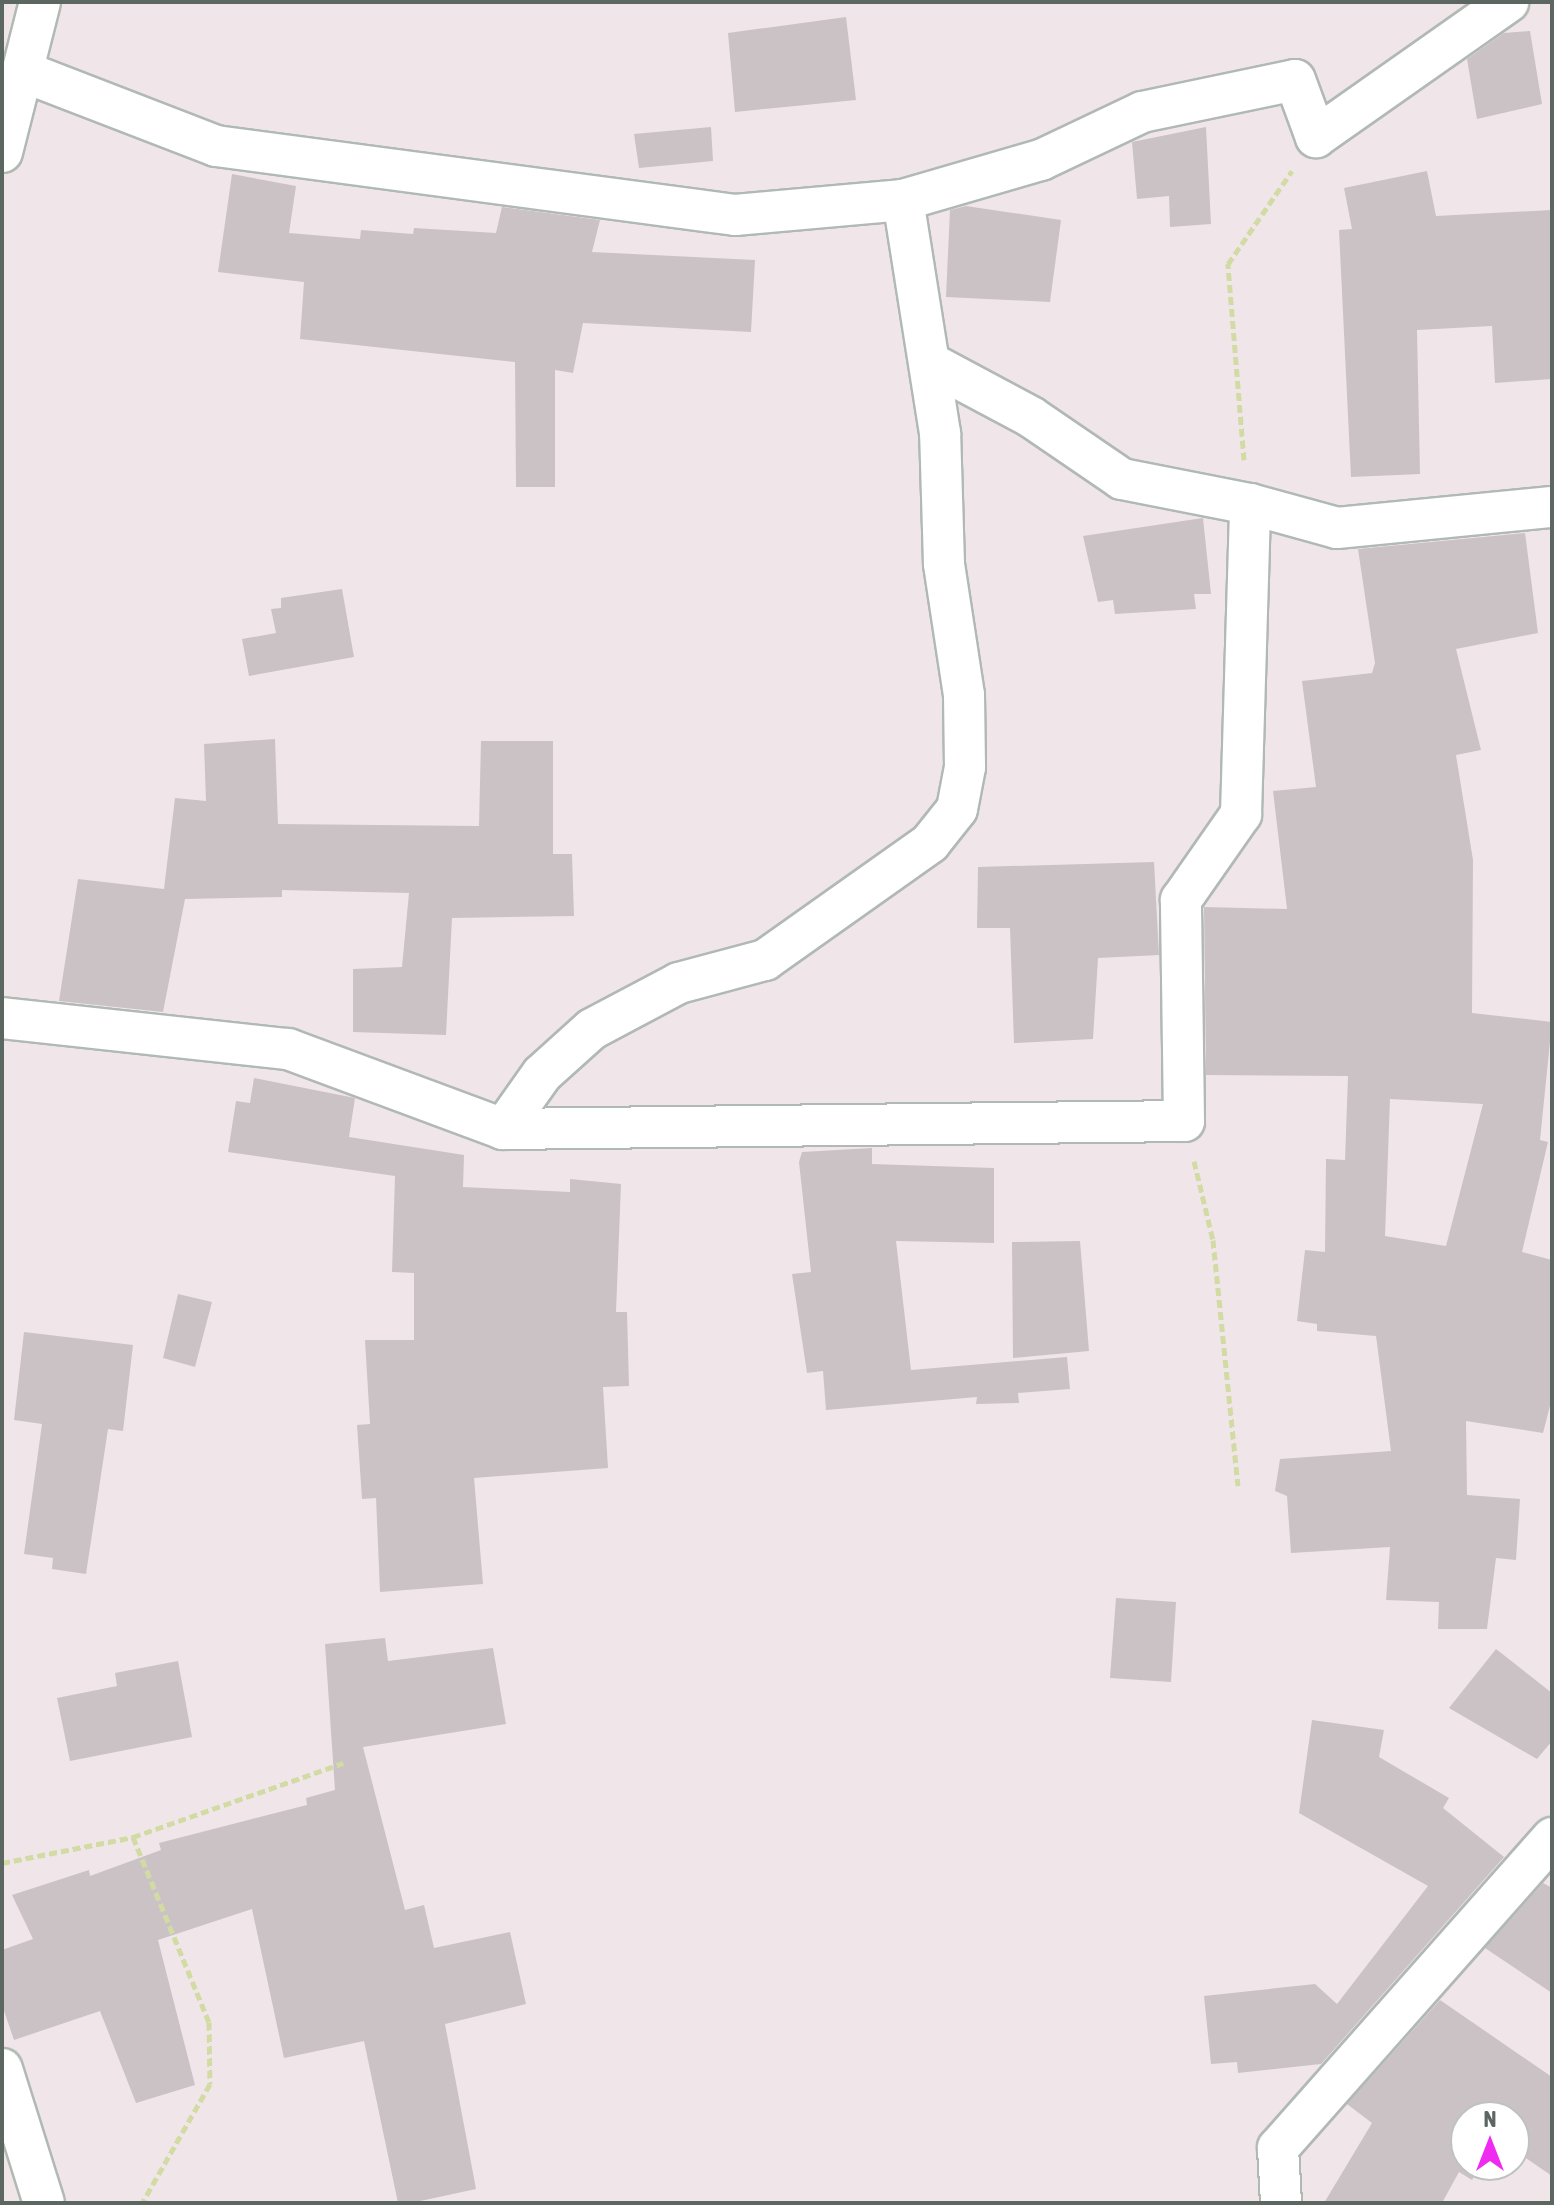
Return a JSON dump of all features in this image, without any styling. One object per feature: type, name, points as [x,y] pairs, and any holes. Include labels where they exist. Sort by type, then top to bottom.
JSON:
[{"type":"street","points":[[2,152],[27,73],[40,2]]},
{"type":"street","points":[[27,73],[216,146],[414,178],[735,215],[903,200],[1041,160],[1142,112],[1295,80],[1316,137],[1508,2]]},
{"type":"street","points":[[503,1129],[542,1074],[592,1029],[679,983],[765,960],[930,843],[957,809],[965,767],[964,695],[944,564],[930,363],[903,200]]},
{"type":"street","points":[[930,363],[1031,417],[1122,479],[1250,504],[1337,528],[1552,507]]},
{"type":"street","points":[[2,1018],[288,1049],[503,1129],[1184,1121],[1181,900],[1241,814],[1250,504]]},
{"type":"street","points":[[1281,2203],[1278,2148],[1552,1839]]},
{"type":"street","points":[[2,2069],[44,2203]]},
{"type":"path","points":[[1250,504],[1228,264],[1316,137]]},
{"type":"path","points":[[1184,1121],[1213,1240],[1238,1486]]},
{"type":"path","points":[[2,1863],[133,1837],[343,1763]]},
{"type":"path","points":[[133,1837],[209,2022],[210,2084],[142,2203]]},
{"type":"building","points":[[846,17],[856,100],[735,112],[728,33]]},
{"type":"building","points":[[1530,31],[1542,104],[1477,119],[1467,59],[1504,33]]},
{"type":"building","points":[[711,127],[713,161],[639,168],[634,134]]},
{"type":"building","points":[[1206,127],[1211,224],[1170,227],[1169,196],[1137,199],[1132,142]]},
{"type":"building","points":[[1427,171],[1436,216],[1552,210],[1552,379],[1495,383],[1492,326],[1417,330],[1420,474],[1351,477],[1339,230],[1352,229],[1344,188]]},
{"type":"building","points":[[232,174],[296,186],[289,233],[360,239],[361,230],[413,234],[414,228],[496,233],[502,207],[600,220],[592,252],[755,260],[751,332],[583,323],[573,373],[555,370],[555,487],[516,487],[515,362],[300,339],[304,282],[218,272]]},
{"type":"building","points":[[966,206],[1061,220],[1050,302],[946,297],[950,210]]},
{"type":"building","points":[[1203,518],[1211,594],[1194,594],[1196,609],[1115,614],[1113,600],[1098,602],[1083,536]]},
{"type":"building","points":[[1525,533],[1538,633],[1456,649],[1481,750],[1456,755],[1473,860],[1472,1013],[1552,1022],[1540,1140],[1548,1142],[1522,1252],[1552,1260],[1552,1398],[1543,1433],[1466,1421],[1467,1495],[1520,1499],[1516,1560],[1496,1558],[1487,1629],[1438,1629],[1439,1602],[1386,1600],[1390,1547],[1291,1553],[1287,1496],[1275,1491],[1280,1459],[1391,1451],[1376,1336],[1317,1331],[1317,1324],[1297,1321],[1305,1250],[1325,1252],[1326,1159],[1345,1160],[1348,1076],[1206,1075],[1204,907],[1287,909],[1273,791],[1316,787],[1302,681],[1372,673],[1375,663],[1358,549]],"holes":[[[1390,1099],[1483,1104],[1446,1246],[1385,1236]]]},
{"type":"building","points":[[342,589],[354,657],[249,676],[242,639],[276,633],[271,609],[281,608],[281,598]]},
{"type":"building","points":[[275,739],[278,824],[479,826],[481,741],[553,741],[553,854],[572,854],[574,916],[452,918],[446,1035],[353,1032],[353,969],[402,967],[409,893],[282,890],[282,897],[185,899],[163,1012],[59,1001],[78,879],[164,889],[175,798],[206,801],[204,744]]},
{"type":"building","points":[[1154,862],[1159,955],[1098,958],[1093,1039],[1014,1043],[1010,928],[977,928],[978,867]]},
{"type":"building","points":[[254,1078],[355,1098],[349,1137],[464,1155],[463,1187],[570,1192],[570,1179],[621,1184],[616,1312],[627,1312],[629,1386],[603,1387],[608,1468],[474,1478],[483,1584],[380,1592],[376,1498],[362,1499],[357,1425],[370,1424],[365,1340],[414,1340],[414,1273],[392,1272],[395,1176],[228,1152],[236,1101],[250,1103]]},
{"type":"building","points":[[872,1148],[872,1164],[994,1168],[994,1243],[896,1241],[911,1370],[1067,1357],[1070,1389],[1018,1393],[1019,1403],[976,1404],[977,1397],[826,1410],[823,1371],[807,1373],[792,1274],[811,1272],[799,1162],[802,1152]]},
{"type":"building","points":[[1080,1241],[1089,1351],[1013,1358],[1012,1242]]},
{"type":"building","points":[[178,1294],[212,1302],[195,1367],[163,1358]]},
{"type":"building","points":[[24,1332],[133,1345],[123,1431],[108,1429],[86,1574],[52,1569],[53,1558],[24,1554],[42,1424],[14,1420]]},
{"type":"building","points":[[1116,1598],[1176,1602],[1171,1682],[1110,1678]]},
{"type":"building","points":[[385,1638],[388,1661],[493,1648],[506,1724],[363,1747],[405,1910],[424,1905],[434,1948],[510,1932],[526,2004],[445,2024],[476,2189],[411,2203],[398,2203],[364,2041],[284,2058],[252,1909],[158,1940],[195,2085],[136,2103],[100,2011],[14,2040],[2,2005],[2,1950],[33,1939],[12,1895],[89,1870],[90,1876],[161,1850],[159,1843],[307,1805],[306,1798],[335,1790],[325,1644]]},
{"type":"building","points":[[1496,1649],[1552,1693],[1552,1741],[1537,1759],[1449,1708]]},
{"type":"building","points":[[178,1661],[192,1737],[70,1761],[57,1698],[117,1686],[115,1673]]},
{"type":"building","points":[[1312,1720],[1384,1730],[1379,1757],[1449,1798],[1443,1808],[1504,1857],[1321,2064],[1238,2073],[1237,2062],[1211,2064],[1204,1996],[1315,1984],[1337,2004],[1428,1886],[1299,1813]]},
{"type":"building","points":[[1543,1883],[1552,1888],[1552,1993],[1485,1948]]},
{"type":"building","points":[[1440,2000],[1552,2077],[1552,2176],[1530,2161],[1530,2101],[1450,2101],[1450,2181],[1454,2181],[1442,2203],[1324,2203],[1372,2123],[1347,2104]]}]
